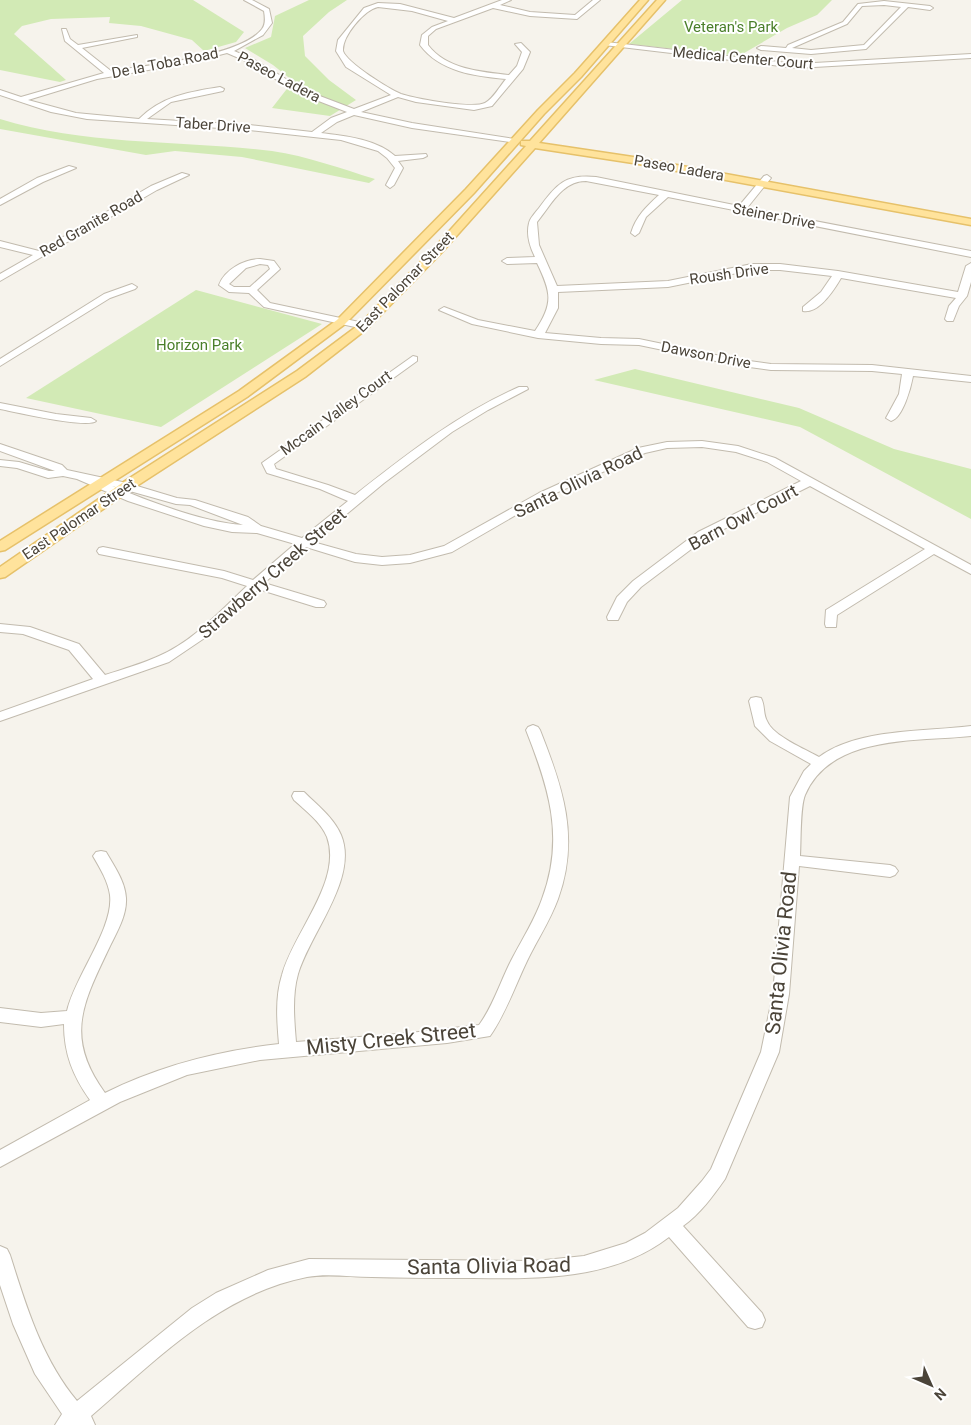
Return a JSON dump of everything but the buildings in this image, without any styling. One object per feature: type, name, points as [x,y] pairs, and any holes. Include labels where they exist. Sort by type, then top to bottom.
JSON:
[{"type":"main road","name":"East Palomar Street","points":[[0,547],[243,394],[341,322],[470,191],[516,139],[606,44],[644,0]]},
{"type":"main road","name":"East Palomar Street","points":[[0,574],[121,490],[301,374],[364,326],[439,249],[661,0]]},
{"type":"main road","name":"Paseo Ladera","points":[[516,139],[650,157],[971,222]]},
{"type":"main road","name":"Paseo Ladera","points":[[765,181],[971,216]]},
{"type":"street","name":"De la Toba Road","points":[[20,100],[81,80],[229,51],[261,35],[267,28],[269,20],[266,10],[247,0]]},
{"type":"street","points":[[508,0],[453,20],[427,33],[424,41],[426,50],[436,57],[464,70],[477,74],[512,78]]},
{"type":"street","points":[[494,6],[530,14],[577,17],[597,0]]},
{"type":"street","points":[[788,50],[790,46],[845,23],[860,4],[874,1],[930,8]]},
{"type":"street","points":[[453,20],[392,5],[378,5],[368,8],[338,46],[343,59],[377,84],[397,95],[453,106],[474,108],[489,104],[512,78],[526,55],[526,52],[519,44]]},
{"type":"street","points":[[761,48],[811,52],[866,47],[906,5]]},
{"type":"street","points":[[64,30],[68,40],[110,74]]},
{"type":"street","points":[[78,47],[135,36]]},
{"type":"street","name":"Medical Center Court","points":[[606,44],[797,66],[971,56]]},
{"type":"street","name":"Paseo Ladera","points":[[229,51],[251,59],[294,88],[312,97],[354,111],[406,126],[516,139]]},
{"type":"street","points":[[811,52],[822,65]]},
{"type":"street","points":[[142,120],[155,106],[163,102],[178,97],[220,89]]},
{"type":"street","name":"Taber Drive","points":[[0,92],[20,100],[70,114],[241,126],[314,134],[361,142],[379,149],[393,158]]},
{"type":"street","points":[[314,134],[334,120],[397,95]]},
{"type":"street","points":[[393,158],[423,156]]},
{"type":"street","points":[[390,185],[400,168],[393,158]]},
{"type":"street","points":[[0,202],[40,180],[72,168]]},
{"type":"street","name":"Red Granite Road","points":[[0,278],[154,188],[185,175]]},
{"type":"street","name":"Steiner Drive","points":[[539,260],[533,244],[533,222],[563,186],[570,180],[577,178],[608,182],[740,210],[971,254]]},
{"type":"street","points":[[740,210],[765,181]]},
{"type":"street","points":[[635,233],[637,221],[666,194]]},
{"type":"street","points":[[0,244],[40,254]]},
{"type":"street","points":[[744,257],[752,267]]},
{"type":"street","points":[[507,261],[539,260],[554,289],[554,304],[538,335]]},
{"type":"street","points":[[252,290],[275,269],[271,263],[258,261],[244,264],[224,283],[227,289],[252,290],[267,306],[364,326]]},
{"type":"street","points":[[950,319],[954,306],[962,296],[971,266]]},
{"type":"street","name":"Roush Drive","points":[[554,289],[668,284],[752,267],[780,267],[838,274],[962,296]]},
{"type":"street","points":[[806,309],[821,299],[831,288],[838,274]]},
{"type":"street","points":[[668,284],[674,294]]},
{"type":"street","points":[[0,363],[107,296],[132,287]]},
{"type":"street","name":"Dawson Drive","points":[[444,310],[476,322],[538,335],[601,342],[639,342],[735,362],[771,367],[834,366],[971,378]]},
{"type":"street","name":"Mccain Valley Court","points":[[356,500],[324,487],[271,471],[268,463],[413,359]]},
{"type":"street","points":[[891,418],[904,394],[908,372]]},
{"type":"street","name":"Strawberry Creek Street","points":[[0,717],[164,659],[183,649],[209,630],[302,543],[451,427],[498,399],[522,389]]},
{"type":"street","points":[[0,406],[56,417],[92,421]]},
{"type":"street","name":"Santa Olivia Road","points":[[0,464],[19,465],[48,475],[64,473],[121,490],[208,523],[232,528],[258,530],[355,558],[382,561],[410,559],[436,553],[458,545],[543,496],[642,450],[667,445],[702,444],[738,449],[771,460],[971,570]]},
{"type":"street","name":"Santa Olivia Road","points":[[0,447],[58,467],[64,473]]},
{"type":"street","name":"Barn Owl Court","points":[[613,617],[621,600],[637,584],[702,535],[811,481]]},
{"type":"street","points":[[830,624],[831,613],[934,549]]},
{"type":"street","points":[[103,551],[224,575],[320,604]]},
{"type":"street","points":[[0,628],[25,630],[74,648],[102,681]]},
{"type":"street","points":[[756,701],[760,723],[775,738],[819,763]]},
{"type":"street","name":"Misty Creek Street","points":[[0,1159],[101,1102],[134,1087],[188,1068],[239,1057],[484,1031],[494,1017],[504,989],[550,900],[560,860],[562,822],[557,791],[533,730]]},
{"type":"street","name":"Santa Olivia Road","points":[[75,1422],[199,1314],[248,1287],[282,1275],[309,1268],[535,1270],[584,1265],[616,1255],[652,1239],[671,1226],[698,1201],[718,1173],[770,1052],[781,994],[790,860],[797,796],[805,778],[819,763],[839,751],[868,741],[971,731]]},
{"type":"street","points":[[288,1051],[285,1002],[290,974],[300,948],[335,878],[339,858],[336,842],[330,828],[299,796]]},
{"type":"street","points":[[101,856],[115,884],[118,900],[117,909],[111,929],[80,992],[73,1017],[72,1043],[78,1068],[84,1080],[101,1102]]},
{"type":"street","points":[[790,860],[890,871]]},
{"type":"street","points":[[0,1015],[41,1020],[73,1017]]},
{"type":"street","points":[[671,1226],[754,1320]]},
{"type":"street","points":[[0,1255],[26,1335],[44,1373],[75,1422]]},
{"type":"green space","points":[[0,0],[193,0],[244,32],[236,42],[204,51],[192,40],[141,26],[109,23],[110,17],[51,19],[22,26],[14,34],[66,80],[60,82],[0,70]]},
{"type":"green space","points":[[309,0],[347,0],[329,12],[303,36],[305,56],[329,80],[356,100],[330,116],[272,108],[293,81],[273,65],[245,48],[271,37],[275,16]]},
{"type":"green space","name":"Veteran's Park","points":[[682,0],[832,0],[817,15],[787,28],[739,56],[629,44]]},
{"type":"green space","points":[[0,119],[33,128],[67,134],[285,153],[375,179],[369,183],[242,157],[175,151],[146,155],[0,129]]},
{"type":"green space","name":"Horizon Park","points":[[196,290],[322,324],[161,427],[26,398]]},
{"type":"green space","points":[[635,369],[799,408],[894,449],[971,469],[971,519],[800,427],[594,380]]}]
